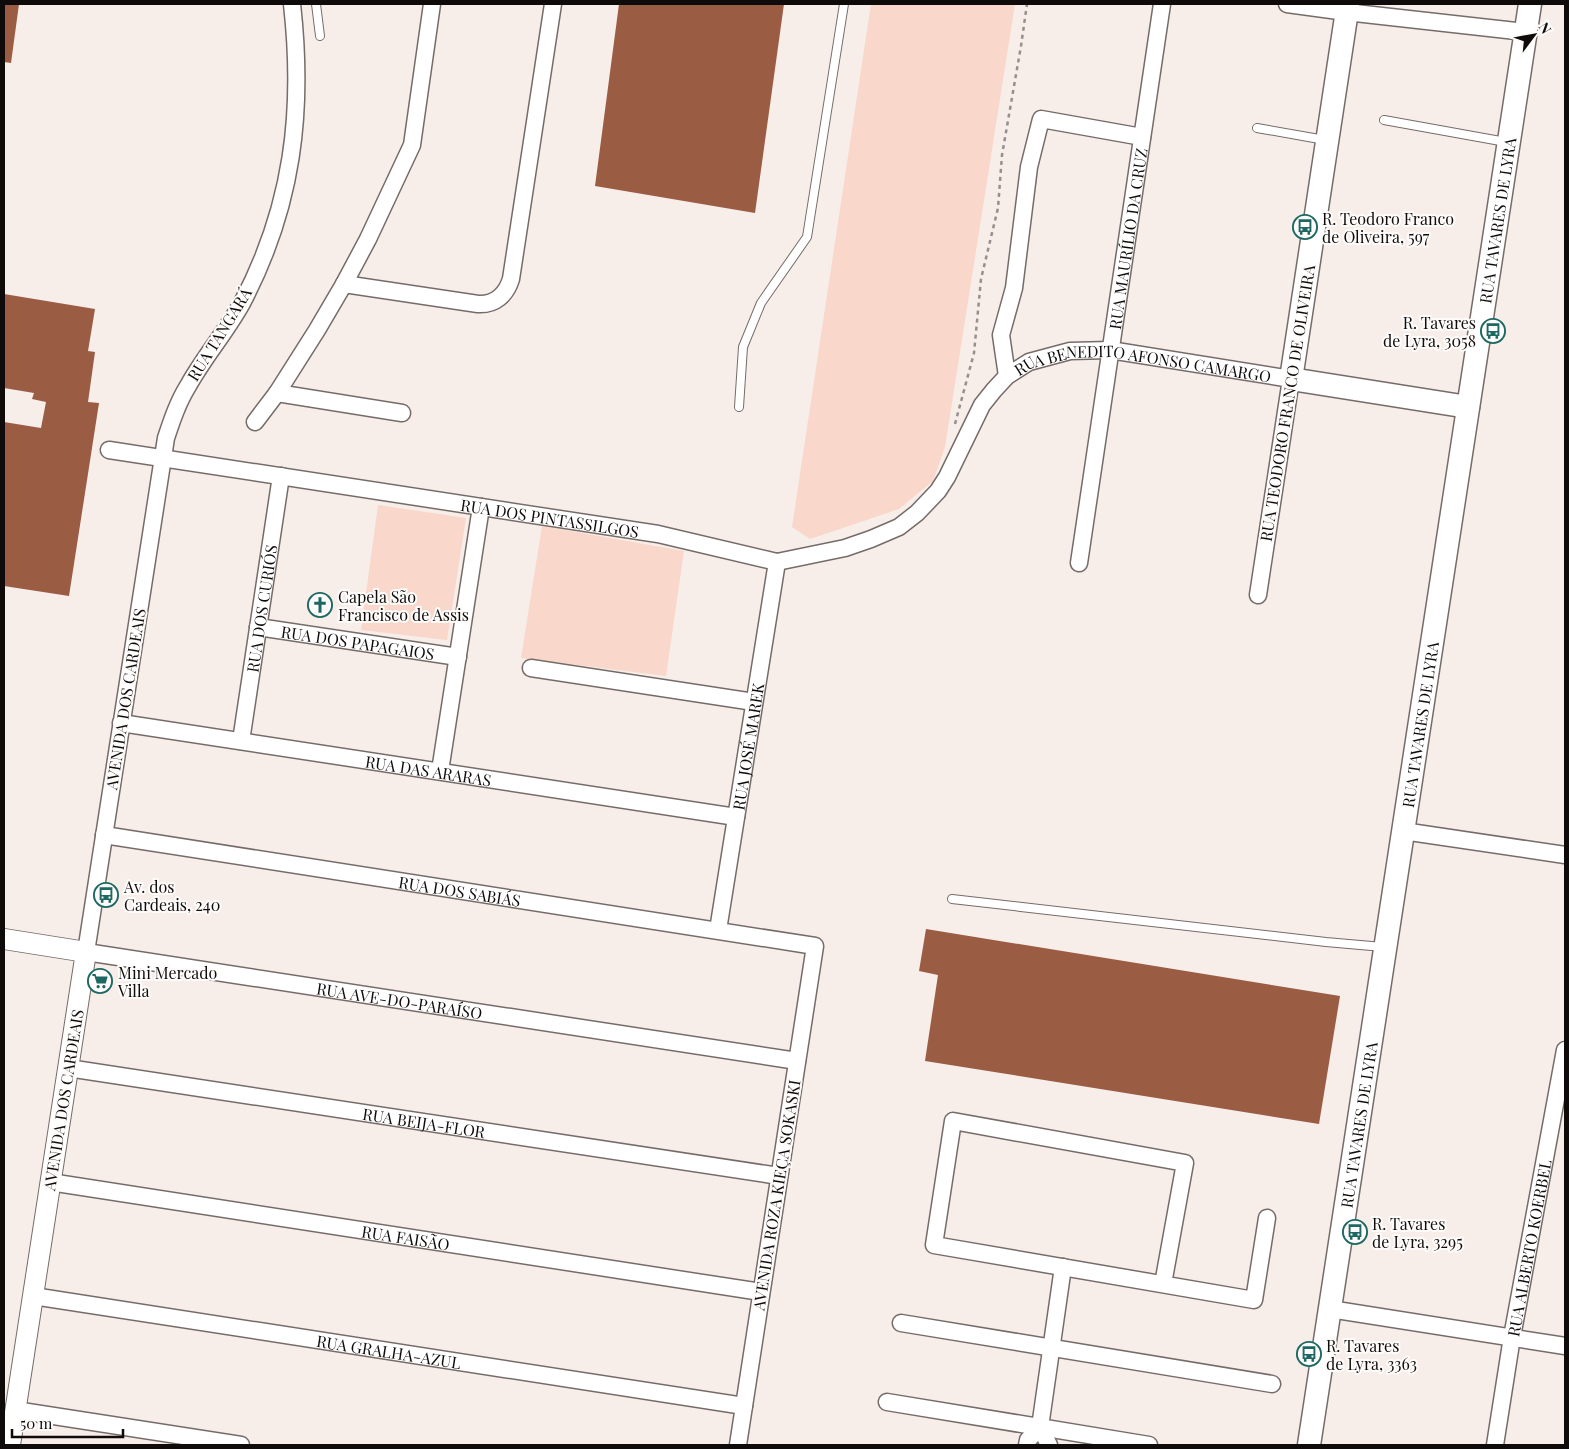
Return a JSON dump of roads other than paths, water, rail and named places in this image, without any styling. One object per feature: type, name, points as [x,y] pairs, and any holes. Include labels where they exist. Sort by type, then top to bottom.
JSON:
[{"type":"main road","name":"RUA TAVARES DE LYRA","points":[[1309,1445],[1530,4]]},
{"type":"main road","name":"RUA TEODORO FRANCO DE OLIVEIRA","points":[[1291,379],[1347,8]]},
{"type":"main road","name":"RUA BENEDITO AFONSO CAMARGO","points":[[1291,379],[1468,407]]},
{"type":"street","name":"RUA TANGARÁ","points":[[162,458],[166,438],[179,402],[196,371],[225,331],[241,304],[262,261],[278,216],[286,185],[296,122],[298,91],[297,59],[292,4]]},
{"type":"street","points":[[255,422],[277,393],[318,330],[376,224],[412,145],[432,4]]},
{"type":"street","points":[[344,284],[478,304],[495,301],[505,292],[511,279],[553,4]]},
{"type":"street","name":"RUA MAURÍLIO DA CRUZ","points":[[1079,563],[1162,4]]},
{"type":"street","points":[[1287,4],[1347,8],[1525,32]]},
{"type":"street","points":[[1007,376],[1001,335],[1014,288],[1029,167],[1041,119],[1142,137]]},
{"type":"street","name":"RUA BENEDITO AFONSO CAMARGO","points":[[954,461],[982,406],[1007,376],[1029,362],[1070,351],[1110,350],[1291,379]]},
{"type":"street","name":"RUA TEODORO FRANCO DE OLIVEIRA","points":[[1258,595],[1291,379]]},
{"type":"street","points":[[277,393],[402,413]]},
{"type":"street","name":"RUA DOS PINTASSILGOS","points":[[109,450],[658,534],[777,562],[845,548],[899,527],[917,514],[938,491],[954,461]]},
{"type":"street","name":"AVENIDA DOS CARDEAIS","points":[[10,1445],[162,458]]},
{"type":"street","name":"RUA DOS CURIÓS","points":[[241,741],[281,476]]},
{"type":"street","points":[[440,772],[481,507]]},
{"type":"street","name":"RUA JOSÉ MAREK","points":[[718,930],[777,562]]},
{"type":"street","name":"RUA DOS PAPAGAIOS","points":[[258,627],[458,657]]},
{"type":"street","points":[[531,668],[754,702]]},
{"type":"street","name":"RUA DAS ARARAS","points":[[121,723],[736,816]]},
{"type":"street","points":[[1403,830],[1565,855]]},
{"type":"street","name":"RUA DOS SABIÁS","points":[[104,836],[815,946]]},
{"type":"street","name":"RUA AVE-DO-PARAÍSO","points":[[4,939],[797,1061]]},
{"type":"street","name":"AVENIDA ROZA KIEÇA SOKASKI","points":[[738,1445],[815,946]]},
{"type":"street","name":"RUA ALBERTO KOERBEL","points":[[1495,1445],[1512,1337],[1565,1050]]},
{"type":"street","name":"RUA BEIJA-FLOR","points":[[68,1068],[779,1176]]},
{"type":"street","points":[[1163,1284],[1185,1163],[953,1122],[934,1245],[1254,1300],[1267,1218]]},
{"type":"street","name":"RUA FAISÃO","points":[[50,1182],[761,1292]]},
{"type":"street","points":[[1049,1445],[1040,1427],[1063,1267]]},
{"type":"street","name":"RUA GRALHA-AZUL","points":[[33,1296],[744,1406]]},
{"type":"street","points":[[1330,1309],[1565,1346]]},
{"type":"street","points":[[901,1323],[1272,1384]]},
{"type":"street","points":[[887,1402],[1149,1445]]},
{"type":"street","points":[[15,1410],[217,1443],[241,1445]]},
{"type":"street","points":[[1027,1445],[1028,1440],[1040,1427]]},
{"type":"lane","points":[[316,4],[320,36]]},
{"type":"lane","points":[[739,407],[744,347],[761,303],[808,237],[844,4]]},
{"type":"lane","points":[[1384,120],[1508,143]]},
{"type":"lane","points":[[1257,128],[1327,140]]},
{"type":"lane","points":[[952,899],[1385,948]]},
{"type":"place","name":"R. Teodoro Franco de Oliveira, 597","points":[[1305,227]]},
{"type":"place","name":"R. Tavares de Lyra, 3058","points":[[1493,331]]},
{"type":"place","name":"Capela São Francisco de Assis","points":[[320,605]]},
{"type":"place","name":"Av. dos Cardeais, 240","points":[[106,895]]},
{"type":"place","name":"Mini Mercado Villa","points":[[100,981]]},
{"type":"place","name":"R. Tavares de Lyra, 3295","points":[[1355,1232]]},
{"type":"place","name":"R. Tavares de Lyra, 3363","points":[[1309,1354]]}]
